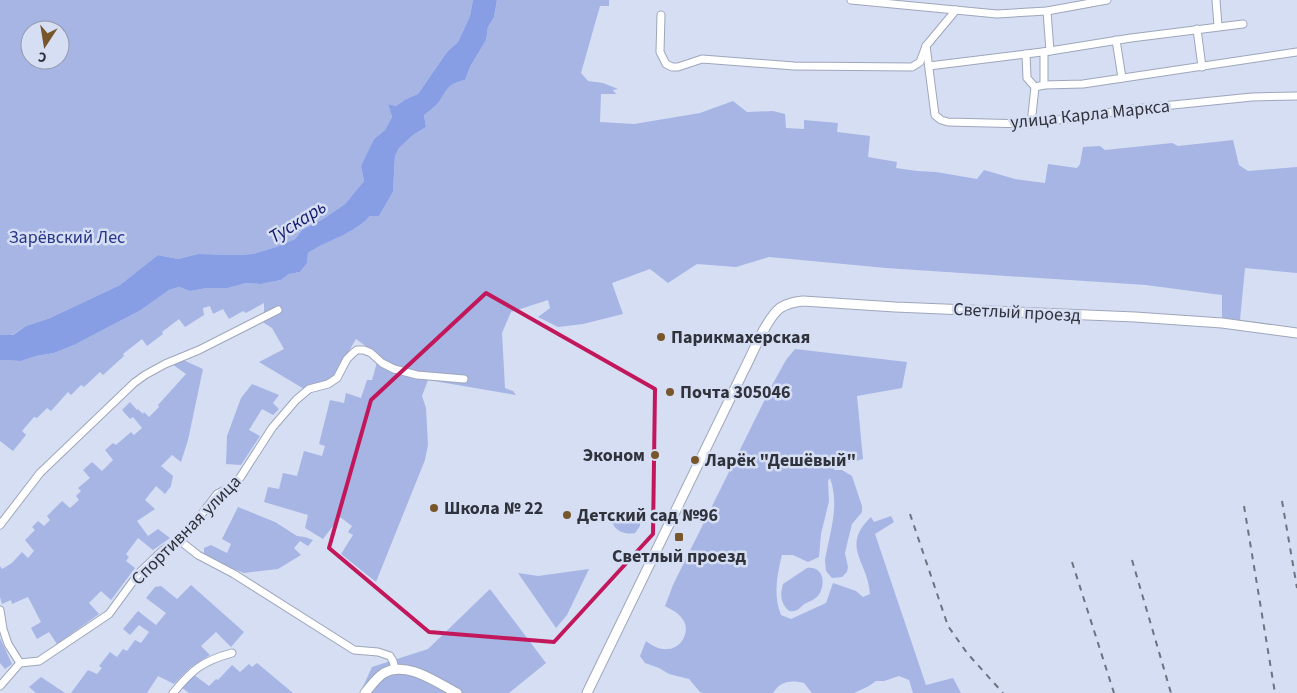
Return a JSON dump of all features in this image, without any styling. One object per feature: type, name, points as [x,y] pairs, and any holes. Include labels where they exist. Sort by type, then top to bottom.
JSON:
[{"type":"street","points":[[852,0],[997,14],[1047,12],[1107,0]]},
{"type":"street","points":[[1216,0],[1218,26]]},
{"type":"street","points":[[661,15],[660,52],[666,64],[672,67],[678,67],[702,59],[794,66],[912,67],[920,62],[926,46],[956,10]]},
{"type":"street","points":[[1044,85],[1047,52],[1047,12]]},
{"type":"street","points":[[928,66],[1047,52],[1116,40],[1243,24]]},
{"type":"street","points":[[1197,29],[1202,67]]},
{"type":"street","points":[[1116,40],[1122,78]]},
{"type":"street","name":"улица Карла Маркса","points":[[926,46],[935,115],[941,120],[970,123],[1031,124],[1133,109],[1252,97],[1297,96]]},
{"type":"street","name":"улица Карла Маркса","points":[[1035,87],[1082,84],[1297,52]]},
{"type":"street","points":[[1026,54],[1026,78],[1035,87],[1031,124]]},
{"type":"street","name":"Светлый проезд","points":[[587,693],[743,372],[770,320],[782,306],[803,301],[895,307],[1136,317],[1222,324],[1297,333]]},
{"type":"street","points":[[0,525],[40,473],[134,383],[165,364],[199,350],[278,310]]},
{"type":"street","name":"Спортивная улица","points":[[20,663],[40,661],[109,614],[139,573],[162,551],[186,535],[217,494],[236,484],[272,428],[296,400],[309,389],[328,384],[337,378],[347,359],[357,350],[372,353],[394,369],[417,375],[464,379]]},
{"type":"street","points":[[180,540],[198,555],[234,574],[354,650],[378,652],[390,656],[395,670]]},
{"type":"street","points":[[0,610],[8,644],[20,663],[0,686]]},
{"type":"street","points":[[173,693],[206,661],[232,653]]},
{"type":"street","points":[[365,693],[380,677],[395,670],[406,669],[457,693]]},
{"type":"highlighted area","points":[[486,293],[655,389],[653,534],[554,642],[429,632],[329,548],[371,400]]},
{"type":"green space","name":"Зарёвский Лес","points":[[0,0],[473,0],[470,16],[458,42],[447,52],[418,94],[396,106],[388,104],[392,117],[385,130],[374,139],[361,166],[364,181],[345,204],[302,230],[295,239],[253,254],[198,254],[178,259],[158,255],[120,285],[50,318],[26,326],[12,335],[0,335]]},
{"type":"green space","points":[[497,0],[609,0],[609,6],[600,6],[581,73],[588,81],[603,83],[618,89],[613,90],[616,94],[601,94],[600,122],[634,124],[700,113],[733,101],[747,112],[773,111],[785,114],[786,128],[804,129],[804,120],[838,123],[837,132],[870,136],[868,157],[897,162],[896,168],[977,179],[984,170],[1015,179],[1045,183],[1048,164],[1077,168],[1080,164],[1083,147],[1100,146],[1105,150],[1172,143],[1178,146],[1233,140],[1239,165],[1248,171],[1297,167],[1297,273],[1245,268],[1240,320],[1222,318],[1222,295],[1146,285],[886,268],[769,257],[736,267],[697,264],[668,283],[650,269],[612,283],[623,314],[583,324],[558,327],[538,317],[550,308],[548,300],[511,312],[502,333],[505,388],[513,391],[516,395],[428,380],[422,396],[426,408],[428,445],[425,460],[376,582],[341,554],[353,535],[348,532],[352,526],[340,517],[323,539],[305,528],[308,515],[264,502],[268,487],[279,489],[283,473],[297,476],[304,451],[322,456],[325,446],[319,444],[330,400],[344,403],[346,393],[361,398],[367,380],[372,380],[377,362],[390,364],[356,339],[334,377],[325,383],[304,389],[259,362],[284,349],[272,328],[264,323],[264,303],[246,313],[243,311],[229,319],[223,309],[213,314],[210,306],[203,308],[204,315],[185,327],[179,319],[147,346],[142,339],[123,354],[124,356],[103,375],[100,372],[84,387],[81,385],[71,395],[68,392],[51,411],[47,408],[37,418],[34,417],[22,431],[26,435],[13,451],[0,441],[0,360],[21,361],[54,353],[74,345],[141,310],[169,290],[179,287],[190,291],[207,288],[228,288],[246,283],[261,284],[281,280],[289,274],[300,272],[307,263],[308,253],[356,228],[370,216],[379,216],[393,192],[395,156],[399,148],[413,135],[426,127],[424,115],[437,104],[449,87],[465,80],[470,67],[486,40],[488,27],[494,17]]},
{"type":"green space","points":[[795,349],[907,362],[902,388],[857,396],[863,459],[836,466],[834,470],[842,470],[852,476],[862,506],[862,512],[852,524],[845,553],[848,567],[847,572],[842,577],[832,578],[826,571],[825,560],[834,509],[833,488],[830,478],[828,481],[829,501],[821,534],[819,557],[808,562],[793,555],[782,555],[776,592],[781,615],[791,619],[826,603],[833,583],[856,591],[863,597],[870,594],[865,572],[858,554],[857,537],[871,517],[874,522],[891,516],[894,522],[875,534],[926,685],[953,678],[961,693],[913,693],[909,680],[899,676],[884,681],[876,681],[854,693],[812,693],[804,683],[786,682],[773,693],[703,693],[689,679],[669,674],[645,663],[640,656],[646,641],[659,648],[668,649],[673,648],[682,641],[686,632],[684,621],[678,614],[665,606],[673,585],[771,387],[786,360]]},
{"type":"green space","points":[[181,359],[203,369],[188,440],[181,462],[172,455],[161,466],[173,476],[171,486],[165,494],[156,486],[145,500],[155,509],[137,521],[148,536],[158,529],[170,538],[153,550],[138,538],[126,554],[129,557],[126,561],[135,568],[111,600],[101,591],[89,603],[99,614],[57,644],[49,632],[37,639],[31,628],[41,622],[28,597],[12,604],[11,600],[2,604],[0,597],[0,566],[2,569],[12,563],[22,552],[28,558],[34,551],[25,540],[35,530],[32,527],[38,521],[44,526],[50,520],[47,516],[62,501],[70,508],[79,500],[76,496],[81,491],[78,488],[90,478],[83,470],[92,462],[102,471],[113,460],[105,450],[113,443],[116,445],[131,432],[134,435],[142,428],[133,417],[130,419],[122,410],[130,402],[137,410],[143,414],[144,412],[149,417],[186,374],[172,364]]},
{"type":"green space","points":[[252,384],[279,395],[273,403],[279,409],[273,415],[262,409],[249,430],[260,436],[241,465],[226,464],[227,436],[241,398]]},
{"type":"green space","points":[[238,507],[275,522],[297,536],[313,540],[308,546],[300,541],[294,548],[301,555],[278,569],[244,573],[226,566],[204,554],[204,548],[211,545],[227,553],[231,544],[222,539]]},
{"type":"green space","points":[[622,510],[640,521],[640,526],[635,533],[622,532],[614,526],[613,523],[618,511]]},
{"type":"green space","points":[[807,568],[816,569],[821,575],[823,584],[820,593],[797,610],[789,611],[781,598],[783,584]]},
{"type":"green space","points":[[589,569],[567,615],[556,628],[518,573],[538,576]]},
{"type":"green space","points":[[191,585],[244,632],[231,647],[216,632],[201,646],[210,655],[191,667],[174,684],[158,676],[147,693],[71,693],[88,670],[97,674],[102,668],[99,666],[110,652],[117,657],[123,649],[127,651],[135,640],[141,643],[149,632],[139,625],[130,635],[123,629],[138,611],[156,625],[166,613],[146,598],[155,587],[161,586],[177,599]]},
{"type":"green space","points":[[490,589],[546,663],[509,693],[360,693],[372,667],[428,649]]},
{"type":"green space","points":[[0,638],[12,664],[5,669],[0,663]]},
{"type":"green space","points":[[257,663],[293,693],[189,693],[181,687],[193,674],[209,686],[216,679],[218,680],[232,665],[240,672],[249,664],[252,667]]},
{"type":"green space","points":[[41,677],[65,693],[36,693],[29,687]]},
{"type":"shaded area","points":[[473,0],[497,0],[494,17],[488,27],[486,40],[470,67],[465,80],[449,87],[437,104],[424,115],[426,127],[413,135],[399,148],[395,156],[393,192],[379,216],[370,216],[356,228],[308,253],[307,263],[300,272],[289,274],[281,280],[261,284],[246,283],[228,288],[207,288],[190,291],[179,287],[169,290],[141,310],[74,345],[54,353],[21,361],[0,360],[0,335],[13,335],[26,326],[50,318],[120,285],[158,255],[178,259],[198,254],[253,254],[295,239],[302,230],[345,204],[364,181],[361,166],[374,139],[385,130],[392,117],[388,104],[396,106],[418,94],[447,52],[458,42],[470,16]]},
{"type":"railway","points":[[1282,501],[1297,588]]},
{"type":"railway","points":[[1244,506],[1275,693]]},
{"type":"railway","points":[[910,514],[948,626],[967,653],[1003,693]]},
{"type":"railway","points":[[1132,560],[1171,693]]},
{"type":"railway","points":[[1072,562],[1114,693]]},
{"type":"place","name":"Парикмахерская","points":[[661,337]]},
{"type":"place","name":"Почта 305046","points":[[670,392]]},
{"type":"place","name":"Эконом","points":[[655,455]]},
{"type":"place","name":"Ларёк \"Дешёвый\"","points":[[695,460]]},
{"type":"place","name":"Школа № 22","points":[[434,508]]},
{"type":"place","name":"Детский сад №96","points":[[567,515]]},
{"type":"place","name":"Светлый проезд","points":[[679,537]]},
{"type":"water label","name":"Тускарь","points":[[297,221]]}]
